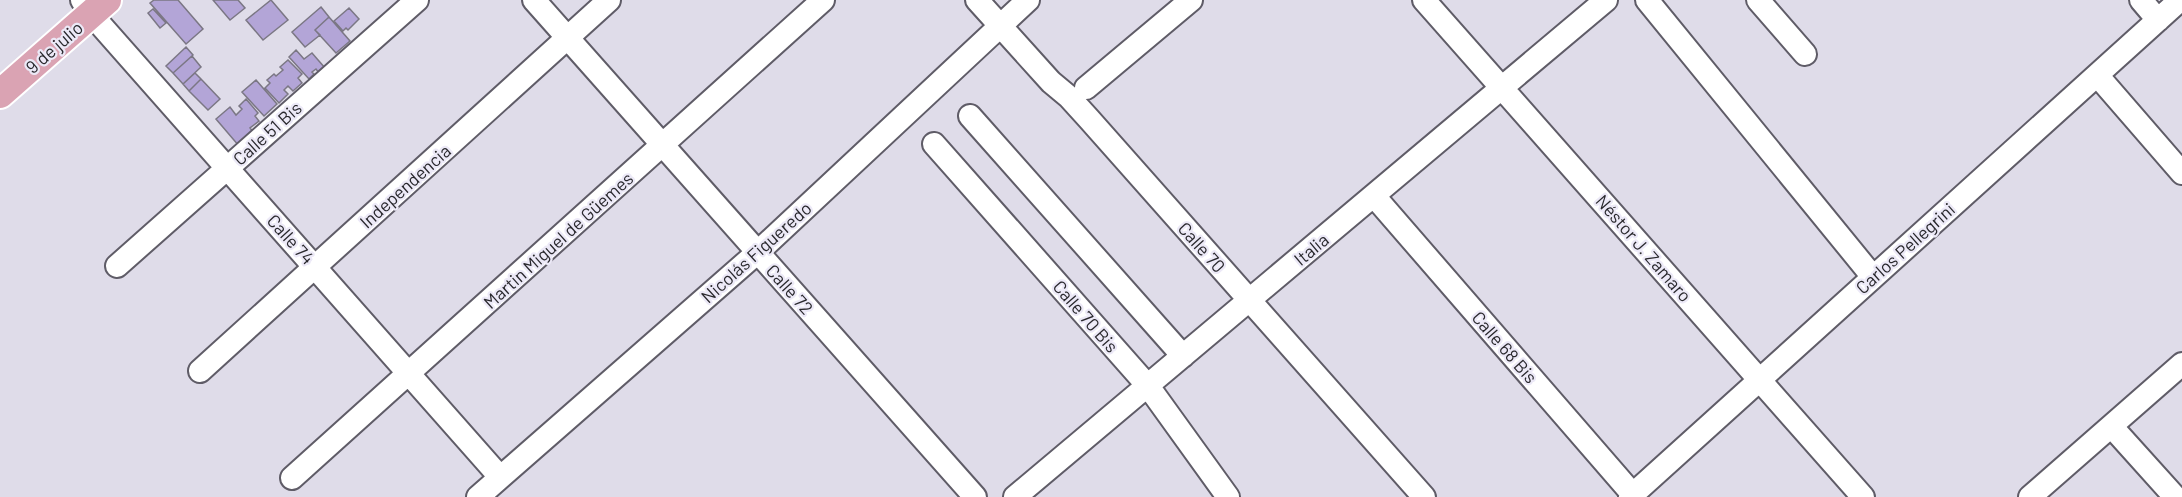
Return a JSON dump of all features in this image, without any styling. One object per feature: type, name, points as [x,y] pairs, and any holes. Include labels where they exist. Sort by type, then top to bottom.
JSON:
[{"type":"main road","name":"9 de julio","points":[[0,71],[90,3]]},
{"type":"main road","name":"9 de julio","points":[[0,94],[90,3]]},
{"type":"street","name":"Calle 51 Bis","points":[[117,266],[417,0]]},
{"type":"street","name":"Calle 72","points":[[534,0],[975,497]]},
{"type":"street","name":"Independencia","points":[[200,371],[609,0]]},
{"type":"street","name":"Martin Miguel de Güemes","points":[[292,478],[823,0]]},
{"type":"street","name":"Calle 70","points":[[976,0],[1051,82],[1089,119],[1424,497]]},
{"type":"street","name":"Nicolás Figueredo","points":[[478,497],[758,252],[1028,0]]},
{"type":"street","points":[[1086,88],[1191,0]]},
{"type":"street","name":"Néstor J. Zamaro","points":[[1424,0],[1863,497]]},
{"type":"street","name":"Italia","points":[[1015,497],[1606,0]]},
{"type":"street","points":[[1647,0],[1873,277]]},
{"type":"street","points":[[1758,0],[1805,54]]},
{"type":"street","points":[[2141,0],[2158,20]]},
{"type":"street","name":"Carlos Pellegrini","points":[[1633,496],[2180,0]]},
{"type":"street","name":"Calle 74","points":[[90,3],[228,168],[500,477]]},
{"type":"street","points":[[2097,75],[2182,173]]},
{"type":"street","points":[[970,116],[1183,356]]},
{"type":"street","name":"Calle 70 Bis","points":[[934,144],[1148,386],[1228,497]]},
{"type":"street","name":"Calle 68 Bis","points":[[1374,196],[1633,496]]},
{"type":"street","points":[[2030,497],[2182,364]]},
{"type":"street","points":[[2112,427],[2175,497]]},
{"type":"building","points":[[154,0],[178,0],[203,29],[186,44],[150,3]]},
{"type":"building","points":[[213,0],[238,0],[245,8],[230,20]]},
{"type":"building","points":[[271,0],[288,20],[263,40],[246,20]]},
{"type":"building","points":[[321,7],[329,17],[315,30],[320,35],[305,47],[292,32]]},
{"type":"building","points":[[349,8],[359,19],[348,30],[346,28],[343,31],[334,21]]},
{"type":"building","points":[[153,9],[166,23],[160,28],[148,13]]},
{"type":"building","points":[[329,17],[350,41],[336,53],[315,30]]},
{"type":"building","points":[[186,47],[193,55],[173,73],[166,66]]},
{"type":"building","points":[[296,50],[304,59],[312,53],[325,68],[319,73],[316,69],[309,79],[289,57]]},
{"type":"building","points":[[192,56],[201,67],[183,84],[173,73]]},
{"type":"building","points":[[288,60],[302,74],[298,78],[302,83],[293,91],[288,86],[284,90],[288,94],[279,103],[265,88],[270,83],[267,80],[283,70],[280,67]]},
{"type":"building","points":[[195,73],[201,79],[189,91],[183,84]]},
{"type":"building","points":[[201,79],[220,99],[208,110],[189,91]]},
{"type":"building","points":[[256,80],[277,104],[264,116],[242,92]]},
{"type":"building","points":[[246,99],[258,113],[255,116],[259,121],[250,128],[254,133],[239,146],[216,119],[230,107],[236,115],[242,109],[239,106]]}]
